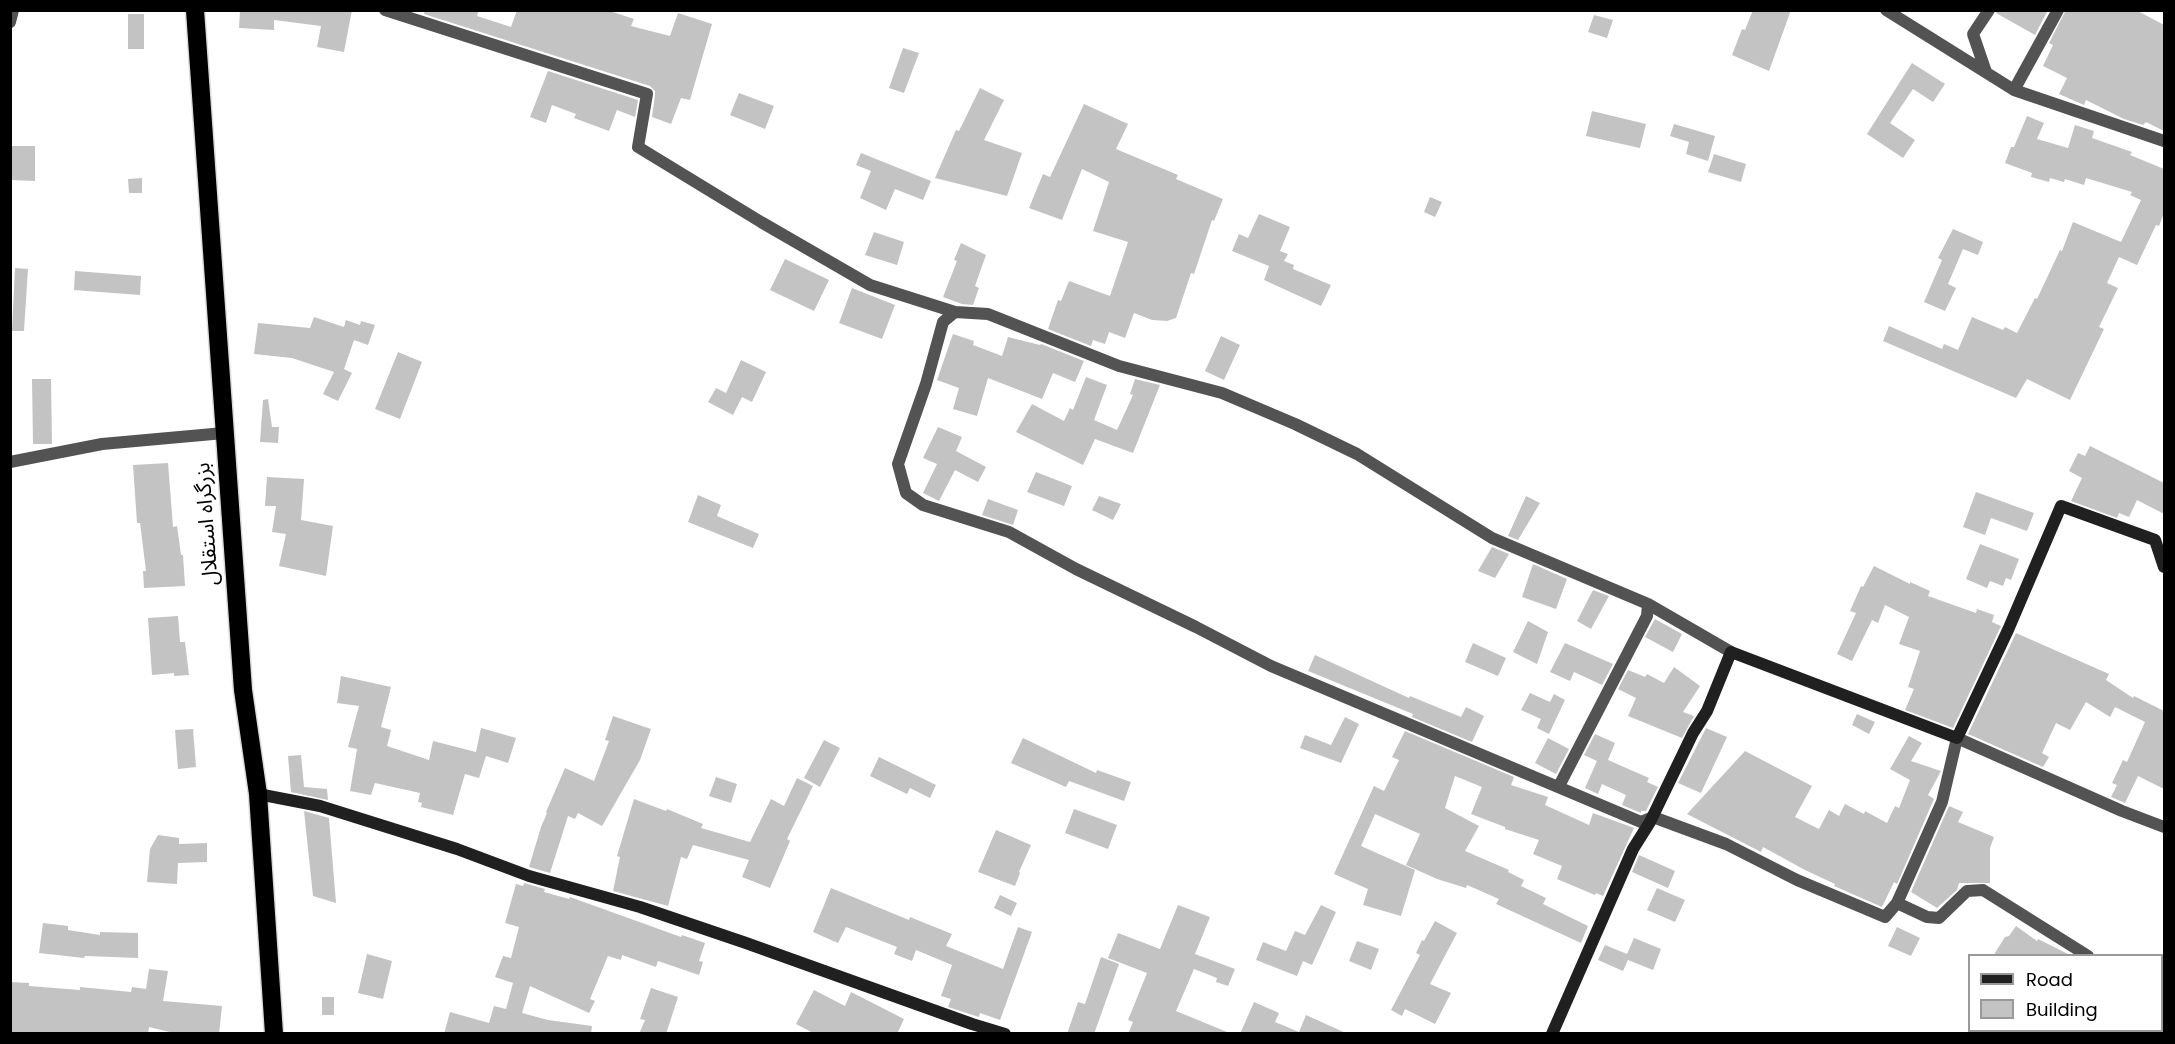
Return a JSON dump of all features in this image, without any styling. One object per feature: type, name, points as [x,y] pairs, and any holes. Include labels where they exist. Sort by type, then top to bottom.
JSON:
[{"type":"highway","name":"بزرگراه استقلال","points":[[195,10],[243,690],[258,794],[274,1034]]},
{"type":"street","points":[[10,22],[14,10]]},
{"type":"street","points":[[384,10],[647,94],[638,147],[870,285],[955,312],[988,314],[1119,366],[1232,397],[1357,454],[1492,538],[1648,604],[1731,652],[1957,738],[2122,811],[2164,827]]},
{"type":"street","points":[[1886,10],[2014,90],[2164,141]]},
{"type":"street","points":[[1986,72],[1973,34],[1989,10]]},
{"type":"street","points":[[2014,90],[2058,10]]},
{"type":"street","points":[[955,312],[943,322],[926,384],[898,464],[906,493],[923,505],[1009,532],[1076,569],[1271,666],[1641,822],[1653,817],[1726,844],[1797,880],[1885,917],[1897,903],[1942,802],[1957,738],[2008,630],[2061,506],[2155,540],[2164,567]]},
{"type":"street","points":[[10,462],[102,444],[224,433]]},
{"type":"street","points":[[1559,786],[1647,616],[1648,604]]},
{"type":"street","points":[[1552,1034],[1633,849],[1653,817],[1693,733],[1707,711],[1731,652]]},
{"type":"street","points":[[258,794],[320,806],[457,849],[529,876],[639,908],[746,943],[1005,1034]]},
{"type":"street","points":[[1897,903],[1927,917],[1939,918],[1967,891],[1983,890],[2085,954]]},
{"type":"building","points":[[240,10],[352,10],[344,52],[317,47],[321,26],[274,20],[274,30],[239,28]]},
{"type":"building","points":[[425,10],[479,10],[477,16],[511,27],[517,10],[607,10],[634,19],[631,26],[670,36],[678,13],[712,24],[690,100],[681,98],[671,124],[652,117],[655,91],[650,86],[424,14]]},
{"type":"building","points":[[1753,10],[1791,10],[1769,71],[1732,55],[1742,29],[1745,30]]},
{"type":"building","points":[[1997,10],[2048,10],[2035,35],[1996,13]]},
{"type":"building","points":[[2066,10],[2136,10],[2164,25],[2164,131],[2146,122],[2143,125],[2124,119],[2086,100],[2084,105],[2059,94],[2067,78],[2043,66],[2053,45],[2049,43]]},
{"type":"building","points":[[128,14],[144,14],[144,49],[128,49]]},
{"type":"building","points":[[1594,15],[1613,20],[1607,38],[1588,32]]},
{"type":"building","points":[[903,48],[919,53],[904,93],[889,88]]},
{"type":"building","points":[[1912,63],[1945,84],[1933,102],[1913,89],[1890,123],[1915,140],[1903,158],[1867,134]]},
{"type":"building","points":[[548,71],[638,100],[635,117],[617,110],[609,131],[574,118],[576,114],[552,105],[546,123],[530,117]]},
{"type":"building","points":[[980,88],[1004,100],[984,140],[1022,153],[1007,196],[935,178],[956,130],[959,131]]},
{"type":"building","points":[[739,93],[774,106],[765,129],[730,115]]},
{"type":"building","points":[[1084,104],[1128,124],[1116,149],[1178,175],[1176,179],[1223,199],[1214,221],[1212,220],[1194,274],[1191,273],[1176,318],[1167,321],[1152,320],[1134,313],[1125,338],[1109,332],[1105,344],[1093,340],[1091,346],[1048,329],[1058,300],[1061,301],[1069,281],[1110,296],[1128,242],[1093,231],[1109,182],[1082,169],[1062,220],[1029,208],[1043,174],[1050,177]]},
{"type":"building","points":[[1592,111],[1646,124],[1640,148],[1586,136]]},
{"type":"building","points":[[2027,116],[2044,123],[2037,139],[2068,148],[2075,125],[2094,131],[2092,138],[2132,152],[2130,155],[2164,169],[2164,213],[2159,226],[2156,225],[2137,265],[2119,257],[2107,283],[2118,288],[2099,327],[2104,329],[2070,400],[2027,379],[2016,398],[1883,341],[1889,326],[1942,349],[1944,344],[1958,350],[1972,317],[2003,330],[2005,327],[2017,333],[2035,298],[2037,299],[2060,250],[2062,251],[2073,222],[2121,242],[2141,200],[2130,195],[2132,192],[2086,178],[2084,185],[2065,179],[2064,182],[2050,178],[2049,182],[2031,177],[2032,173],[2005,163]]},
{"type":"building","points":[[1674,124],[1715,136],[1708,161],[1686,154],[1689,142],[1670,136]]},
{"type":"building","points":[[10,146],[35,146],[35,181],[10,180]]},
{"type":"building","points":[[861,153],[931,181],[923,200],[895,189],[886,210],[860,198],[871,171],[856,165]]},
{"type":"building","points":[[1714,154],[1746,164],[1741,182],[1708,172]]},
{"type":"building","points":[[142,178],[142,193],[129,193],[128,179]]},
{"type":"building","points":[[1430,197],[1442,202],[1435,217],[1424,212]]},
{"type":"building","points":[[1259,214],[1290,227],[1280,251],[1288,254],[1284,261],[1294,265],[1293,269],[1331,285],[1321,306],[1264,280],[1269,266],[1232,251],[1239,234],[1248,238]]},
{"type":"building","points":[[1953,229],[1983,242],[1978,255],[1963,249],[1948,284],[1956,288],[1945,311],[1924,302],[1942,260],[1938,258]]},
{"type":"building","points":[[874,232],[904,242],[897,265],[865,255]]},
{"type":"building","points":[[961,243],[986,255],[975,286],[979,288],[973,305],[962,304],[943,297],[957,261],[954,260]]},
{"type":"building","points":[[785,259],[829,280],[814,311],[770,290]]},
{"type":"building","points":[[15,268],[28,269],[24,331],[12,331]]},
{"type":"building","points":[[75,271],[141,276],[140,295],[74,290]]},
{"type":"building","points":[[852,288],[895,305],[882,339],[839,323]]},
{"type":"building","points":[[314,317],[344,327],[346,320],[360,325],[361,321],[375,325],[368,345],[354,340],[344,369],[352,373],[338,401],[323,394],[334,372],[292,358],[254,354],[258,323],[310,328]]},
{"type":"building","points":[[953,334],[974,341],[973,345],[1002,356],[1008,337],[1041,344],[1084,361],[1075,382],[1053,373],[1042,399],[988,378],[977,416],[953,409],[959,388],[937,380]]},
{"type":"building","points":[[1221,336],[1240,345],[1224,380],[1205,371]]},
{"type":"building","points":[[398,352],[422,362],[400,419],[375,409]]},
{"type":"building","points":[[741,360],[766,372],[752,402],[742,397],[733,415],[708,402],[716,388],[726,393]]},
{"type":"building","points":[[1086,377],[1107,385],[1094,420],[1117,430],[1133,395],[1130,394],[1135,379],[1160,385],[1133,453],[1095,439],[1083,465],[1016,432],[1032,404],[1064,421],[1070,408],[1073,410]]},
{"type":"building","points":[[32,379],[51,379],[52,444],[33,444]]},
{"type":"building","points":[[268,399],[272,427],[279,427],[278,443],[260,442],[263,400]]},
{"type":"building","points":[[938,427],[962,437],[956,451],[986,467],[978,482],[955,470],[939,501],[923,493],[937,464],[923,458]]},
{"type":"building","points":[[2090,446],[2164,483],[2164,514],[2137,500],[2129,517],[2119,513],[2117,518],[2071,501],[2082,478],[2069,471],[2078,453],[2085,456]]},
{"type":"building","points":[[168,463],[173,527],[177,526],[181,555],[183,555],[185,586],[144,588],[143,571],[146,571],[140,523],[137,523],[133,465]]},
{"type":"building","points":[[1036,472],[1072,486],[1064,506],[1027,492]]},
{"type":"building","points":[[267,477],[304,479],[301,520],[333,526],[326,576],[279,566],[286,534],[272,532],[276,506],[265,506]]},
{"type":"building","points":[[1976,492],[2034,513],[2027,531],[1991,518],[1985,535],[1963,527]]},
{"type":"building","points":[[698,495],[721,505],[717,516],[759,534],[753,548],[688,522]]},
{"type":"building","points":[[1099,496],[1121,504],[1113,520],[1092,510]]},
{"type":"building","points":[[1526,496],[1540,503],[1518,540],[1508,536]]},
{"type":"building","points":[[988,499],[1018,510],[1013,525],[982,515]]},
{"type":"building","points":[[1980,544],[2019,559],[2011,580],[2006,578],[2003,586],[1990,581],[1987,588],[1966,579]]},
{"type":"building","points":[[1492,547],[1509,554],[1495,578],[1478,571]]},
{"type":"building","points":[[1533,564],[1567,579],[1556,609],[1522,597]]},
{"type":"building","points":[[1874,566],[1930,591],[1928,596],[1976,613],[1977,609],[1994,615],[1992,622],[2001,626],[1953,728],[1905,710],[1914,689],[1908,687],[1920,651],[1899,644],[1909,617],[1885,605],[1878,623],[1872,620],[1852,661],[1837,654],[1856,613],[1850,611],[1861,586],[1863,587]]},
{"type":"building","points":[[1593,590],[1609,596],[1591,629],[1577,621]]},
{"type":"building","points":[[178,616],[180,642],[185,642],[189,675],[174,676],[174,673],[152,675],[148,618]]},
{"type":"building","points":[[1655,619],[1682,634],[1673,652],[1645,637]]},
{"type":"building","points":[[1528,621],[1548,632],[1537,664],[1513,652]]},
{"type":"building","points":[[2016,633],[2109,674],[2106,680],[2133,698],[2134,696],[2164,711],[2164,789],[2138,776],[2125,803],[2111,797],[2117,785],[2112,783],[2123,760],[2127,762],[2145,722],[2115,707],[2110,717],[2086,702],[2070,730],[2056,723],[2042,753],[2049,757],[2043,767],[1968,734]]},
{"type":"building","points":[[1473,643],[1506,658],[1498,676],[1465,662]]},
{"type":"building","points":[[1565,643],[1613,664],[1602,685],[1574,672],[1570,681],[1550,672]]},
{"type":"building","points":[[1315,655],[1409,698],[1410,696],[1461,717],[1466,707],[1484,716],[1472,742],[1412,717],[1413,714],[1308,671]]},
{"type":"building","points":[[1674,667],[1700,686],[1683,712],[1694,716],[1682,738],[1628,716],[1636,698],[1618,689],[1628,670],[1645,677],[1647,674],[1664,683]]},
{"type":"building","points":[[341,676],[391,687],[381,727],[391,730],[387,746],[429,760],[433,741],[476,752],[481,728],[516,738],[508,763],[486,756],[479,778],[465,774],[453,815],[421,807],[422,803],[418,802],[420,793],[375,783],[371,795],[350,791],[357,749],[348,747],[359,706],[337,703]]},
{"type":"building","points":[[1530,693],[1550,702],[1554,694],[1565,700],[1549,734],[1537,728],[1541,719],[1521,710]]},
{"type":"building","points":[[1857,714],[1875,722],[1869,734],[1852,725]]},
{"type":"building","points":[[613,716],[651,729],[640,760],[602,826],[578,813],[575,819],[568,816],[550,873],[529,867],[546,812],[565,768],[594,781],[609,741],[605,740]]},
{"type":"building","points":[[1345,717],[1359,724],[1341,763],[1300,748],[1305,735],[1331,745]]},
{"type":"building","points":[[1706,728],[1727,737],[1701,793],[1678,783]]},
{"type":"building","points":[[193,729],[196,767],[178,769],[175,730]]},
{"type":"building","points":[[1405,731],[1514,777],[1511,785],[1548,797],[1545,805],[1589,825],[1593,813],[1634,828],[1603,896],[1596,893],[1595,895],[1557,879],[1562,866],[1533,854],[1539,840],[1505,829],[1505,827],[1471,814],[1482,787],[1455,776],[1445,808],[1479,826],[1465,851],[1509,870],[1508,872],[1524,880],[1521,886],[1546,898],[1543,904],[1588,926],[1581,943],[1496,904],[1499,899],[1467,885],[1466,888],[1437,879],[1406,865],[1420,834],[1375,814],[1361,846],[1415,870],[1401,916],[1363,905],[1368,889],[1334,874],[1374,786],[1384,791],[1399,760],[1392,757]]},
{"type":"building","points":[[1595,734],[1615,743],[1608,760],[1649,778],[1647,782],[1658,787],[1646,811],[1641,811],[1641,813],[1622,805],[1626,795],[1602,784],[1598,794],[1585,788],[1597,761],[1584,755]]},
{"type":"building","points":[[1909,736],[1922,743],[1911,761],[1941,771],[1928,795],[1934,799],[1897,884],[1894,882],[1882,907],[1834,886],[1835,884],[1763,847],[1761,852],[1687,814],[1745,751],[1812,786],[1795,817],[1819,829],[1829,810],[1839,816],[1845,804],[1864,814],[1865,811],[1887,823],[1895,806],[1899,808],[1910,780],[1890,769]]},
{"type":"building","points":[[1023,738],[1096,773],[1097,770],[1131,782],[1124,801],[1069,781],[1066,787],[1011,763]]},
{"type":"building","points":[[1548,738],[1569,749],[1556,774],[1535,763]]},
{"type":"building","points":[[824,740],[840,748],[820,787],[804,778]]},
{"type":"building","points":[[301,755],[304,787],[327,789],[328,800],[291,792],[288,756]]},
{"type":"building","points":[[879,757],[936,785],[930,798],[910,788],[907,794],[870,776]]},
{"type":"building","points":[[716,777],[737,784],[731,803],[709,796]]},
{"type":"building","points":[[797,778],[813,786],[787,839],[790,841],[770,888],[742,877],[749,860],[693,845],[687,859],[681,857],[668,906],[613,891],[620,857],[617,856],[634,799],[666,811],[667,809],[703,824],[701,828],[750,842],[771,799],[784,806]]},
{"type":"building","points":[[1949,806],[1963,812],[1958,822],[1994,837],[1990,848],[1990,883],[1959,883],[1957,890],[1937,908],[1911,892]]},
{"type":"building","points":[[1074,809],[1117,825],[1108,849],[1065,833]]},
{"type":"building","points":[[304,811],[329,818],[336,903],[313,896]]},
{"type":"building","points":[[996,830],[1031,845],[1015,886],[978,872]]},
{"type":"building","points":[[158,835],[179,838],[179,844],[207,843],[207,862],[178,863],[177,884],[147,882],[150,849]]},
{"type":"building","points":[[1639,855],[1675,871],[1668,888],[1632,872]]},
{"type":"building","points":[[524,883],[545,889],[544,892],[569,899],[570,897],[681,937],[682,935],[705,943],[699,961],[703,962],[699,975],[658,961],[656,967],[622,955],[621,960],[608,956],[590,999],[595,1001],[589,1013],[530,986],[522,1013],[548,1020],[592,1026],[591,1034],[444,1034],[450,1012],[489,1023],[494,1006],[506,1009],[513,983],[495,977],[503,956],[511,958],[519,927],[505,923],[516,884],[523,886]]},
{"type":"building","points":[[831,888],[909,920],[910,917],[952,934],[946,946],[1003,969],[1018,927],[1032,932],[1000,1020],[980,1013],[979,1017],[948,1007],[951,999],[941,996],[952,965],[916,950],[912,961],[894,954],[897,947],[846,927],[838,943],[813,932]]},
{"type":"building","points":[[1657,888],[1685,900],[1675,922],[1647,910]]},
{"type":"building","points":[[1000,895],[1017,903],[1011,916],[994,908]]},
{"type":"building","points":[[1178,905],[1210,917],[1195,954],[1235,969],[1228,986],[1216,982],[1217,978],[1194,969],[1176,1011],[1232,1034],[1128,1034],[1133,1022],[1128,1020],[1147,973],[1108,958],[1118,933],[1160,949]]},
{"type":"building","points":[[1321,905],[1336,912],[1312,965],[1303,961],[1297,976],[1256,960],[1263,942],[1286,951],[1295,931],[1305,935]]},
{"type":"building","points":[[1435,921],[1457,933],[1430,984],[1451,993],[1435,1024],[1405,1009],[1402,1016],[1391,1010],[1420,955],[1416,953],[1422,940],[1424,941]]},
{"type":"building","points":[[43,923],[68,926],[68,930],[100,935],[100,932],[138,933],[138,958],[85,956],[84,958],[39,953]]},
{"type":"building","points":[[2016,926],[2037,941],[2038,939],[2068,954],[1994,954],[2005,937],[2009,936]]},
{"type":"building","points":[[1897,927],[1920,938],[1911,956],[1888,946]]},
{"type":"building","points":[[1634,938],[1661,949],[1653,970],[1628,960],[1623,971],[1598,960],[1605,945],[1627,954]]},
{"type":"building","points":[[1357,941],[1379,949],[1371,970],[1349,961]]},
{"type":"building","points":[[367,954],[392,961],[383,999],[358,993]]},
{"type":"building","points":[[1101,957],[1119,964],[1094,1034],[1067,1034],[1078,1002],[1085,1004]]},
{"type":"building","points":[[149,969],[168,971],[163,1001],[222,1006],[219,1034],[178,1034],[149,1027],[148,1034],[10,1034],[10,982],[29,983],[29,986],[80,990],[80,987],[131,992],[132,987],[146,989]]},
{"type":"building","points":[[651,988],[678,997],[666,1034],[639,1034],[645,1020],[640,1019]]},
{"type":"building","points":[[814,990],[845,1006],[851,992],[904,1019],[897,1034],[815,1034],[796,1024]]},
{"type":"building","points":[[322,997],[334,997],[334,1015],[322,1015]]},
{"type":"building","points":[[1254,1002],[1279,1013],[1275,1022],[1299,1032],[1306,1015],[1348,1034],[1240,1034]]}]
